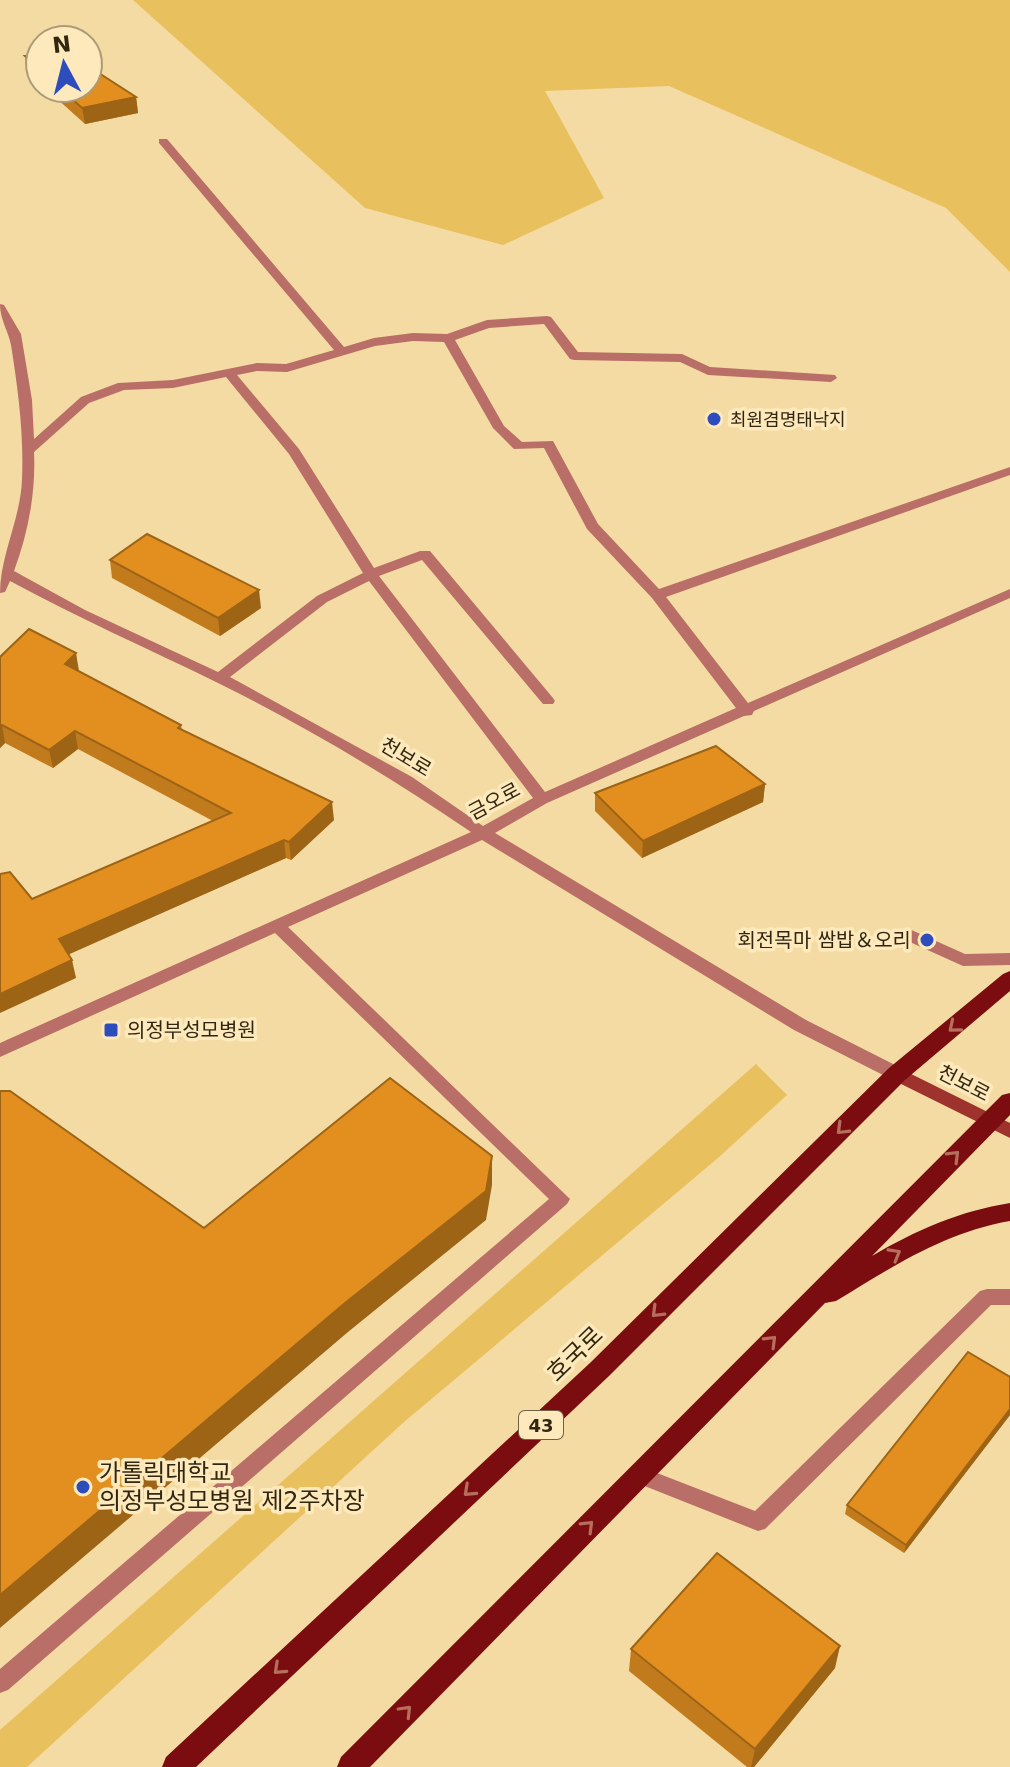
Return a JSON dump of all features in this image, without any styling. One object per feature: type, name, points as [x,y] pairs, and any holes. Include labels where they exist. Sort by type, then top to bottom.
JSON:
[{"type":"main road","name":"호국로","points":[[176,1767],[600,1369],[897,1074],[1010,979]]},
{"type":"main road","name":"천보로","points":[[897,1074],[1000,1126]]},
{"type":"main road","points":[[351,1767],[804,1308],[1000,1126],[1010,1101]]},
{"type":"main road","points":[[804,1308],[927,1235],[990,1214],[1010,1212]]},
{"type":"street","points":[[163,141],[342,352]]},
{"type":"street","points":[[0,308],[15,334],[26,400],[29,482],[0,589]]},
{"type":"street","points":[[28,451],[85,400],[122,386],[173,384],[231,375],[257,367],[287,368],[374,342],[413,337],[448,338],[487,324],[547,320],[574,356],[682,358],[708,371],[831,378]]},
{"type":"street","points":[[448,338],[499,428],[519,446],[548,444],[592,526],[611,551],[657,595],[747,712]]},
{"type":"street","points":[[231,375],[294,452],[371,574],[542,799]]},
{"type":"street","points":[[657,595],[1010,471]]},
{"type":"street","points":[[219,678],[322,599],[371,574],[425,554],[548,701]]},
{"type":"street","name":"천보로","points":[[3,574],[219,678],[407,781],[483,833],[800,1025],[897,1074]]},
{"type":"street","name":"금오로","points":[[0,1050],[483,833],[542,799],[747,712],[1010,593]]},
{"type":"street","points":[[0,1683],[561,1199],[277,926]]},
{"type":"street","points":[[907,934],[963,960],[1010,959]]},
{"type":"street","points":[[639,1475],[758,1522],[987,1297],[1010,1297]]},
{"type":"shaded area","points":[[133,0],[1010,0],[1010,272],[946,208],[669,86],[545,91],[604,198],[503,245],[365,208]]},
{"type":"shaded area","points":[[756,1064],[787,1095],[718,1158],[404,1422],[27,1767],[0,1767],[0,1730]]},
{"type":"building","points":[[104,76],[136,97],[104,104]]},
{"type":"building","points":[[78,104],[102,104],[82,108]]},
{"type":"building","points":[[147,534],[259,590],[218,618],[110,560]]},
{"type":"building","points":[[29,629],[76,653],[65,664],[181,725],[178,728],[332,802],[289,842],[284,840],[59,939],[72,960],[0,994],[0,874],[10,872],[32,899],[231,813],[75,731],[49,750],[2,725],[0,727],[0,657]]},
{"type":"building","points":[[716,746],[765,784],[643,841],[595,793]]},
{"type":"building","name":"가톨릭대학교 의정부성모병원 제2주차장","points":[[390,1078],[492,1156],[486,1191],[345,1303],[0,1595],[0,1091],[10,1091],[204,1228]]},
{"type":"building","points":[[968,1352],[1010,1377],[1010,1409],[906,1545],[847,1505]]},
{"type":"building","points":[[717,1553],[840,1646],[755,1749],[631,1649]]},
{"type":"place","name":"최원겸명태낙지","points":[[714,419]]},
{"type":"place","name":"회전목마 쌈밥＆오리","points":[[927,940]]},
{"type":"place","name":"의정부성모병원","points":[[111,1030]]},
{"type":"place","name":"가톨릭대학교 의정부성모병원 제2주차장","points":[[83,1487]]}]
